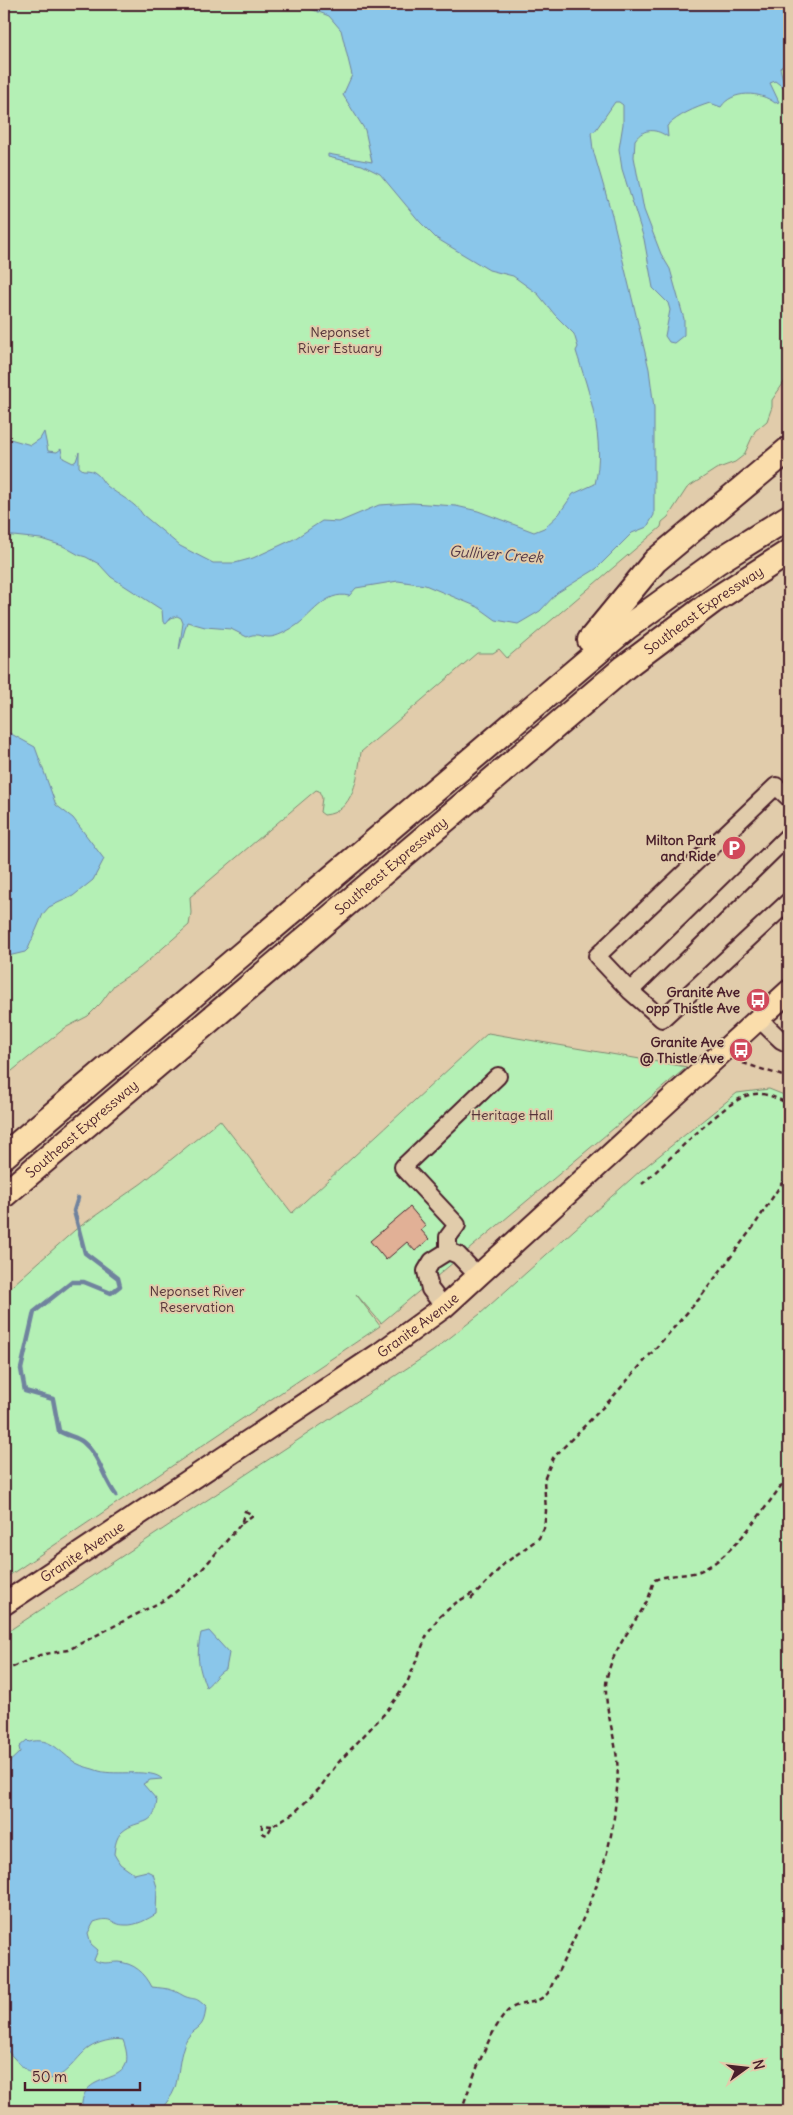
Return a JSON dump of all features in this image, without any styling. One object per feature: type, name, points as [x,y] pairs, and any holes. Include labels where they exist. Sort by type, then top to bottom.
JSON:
[{"type":"highway","points":[[590,640],[655,561],[789,449]]},
{"type":"highway","points":[[4,1136],[590,640],[672,577],[789,501]]},
{"type":"highway","points":[[4,1156],[626,628],[717,562],[789,517]]},
{"type":"highway","points":[[4,1178],[617,657],[706,590],[789,537]]},
{"type":"highway","name":"Southeast Expressway","points":[[4,1195],[625,667],[713,601],[789,552]]},
{"type":"main road","name":"Granite Avenue","points":[[4,1604],[370,1360],[444,1307],[479,1277],[789,991]]},
{"type":"street","points":[[789,798],[776,786],[597,956],[630,991],[662,1019],[789,902]]},
{"type":"street","points":[[630,991],[789,835]]},
{"type":"street","points":[[759,1019],[781,1040],[789,1044]]},
{"type":"street","points":[[448,1251],[448,1237],[457,1225],[403,1167],[498,1076]]},
{"type":"street","points":[[448,1251],[458,1255],[479,1277]]},
{"type":"street","points":[[444,1307],[430,1289],[426,1271],[432,1261],[448,1251]]},
{"type":"path","points":[[743,1064],[789,1078]]},
{"type":"path","points":[[642,1184],[711,1121],[741,1097],[756,1094],[768,1095],[789,1104]]},
{"type":"path","points":[[471,1599],[504,1564],[540,1538],[544,1528],[546,1511],[544,1480],[552,1458],[610,1399],[700,1298],[754,1226],[789,1172]]},
{"type":"path","points":[[461,2111],[472,2080],[494,2032],[508,2011],[512,2007],[543,1999],[548,1994],[594,1892],[608,1845],[617,1791],[617,1760],[606,1701],[606,1684],[609,1670],[626,1635],[650,1595],[655,1580],[697,1572],[713,1564],[746,1533],[789,1475]]},
{"type":"path","points":[[4,1671],[40,1655],[68,1650],[168,1598],[199,1573],[241,1524],[253,1515],[245,1511],[241,1524]]},
{"type":"path","points":[[272,1826],[262,1825],[262,1833],[267,1835],[272,1826],[295,1812],[319,1789],[337,1764],[386,1712],[407,1683],[427,1635],[439,1617],[457,1602],[476,1592]]},
{"type":"green space","name":"Neponset River Estuary","points":[[4,4],[789,4],[789,375],[772,400],[772,407],[767,421],[755,431],[744,455],[735,462],[716,469],[687,488],[668,517],[662,522],[661,527],[507,658],[499,649],[493,653],[477,653],[361,752],[353,791],[342,808],[334,813],[324,815],[320,812],[322,798],[319,791],[316,790],[190,897],[191,913],[189,925],[140,968],[114,985],[101,1003],[88,1016],[65,1028],[7,1075],[4,1080]]},
{"type":"green space","name":"Neponset River Reservation","points":[[488,1033],[687,1067],[381,1323],[356,1294],[380,1326],[4,1579],[4,1293],[75,1230],[142,1183],[220,1120],[292,1213]]},
{"type":"green space","points":[[769,1089],[789,1097],[789,2111],[4,2111],[4,1634],[433,1351],[480,1314],[640,1171],[737,1093]]},
{"type":"water","name":"Gulliver Creek","points":[[298,4],[789,4],[789,60],[780,68],[783,80],[789,88],[784,88],[775,81],[770,83],[779,102],[775,103],[762,96],[739,95],[726,101],[721,107],[710,103],[682,115],[667,126],[668,137],[659,132],[646,131],[635,140],[634,157],[644,210],[661,254],[670,269],[684,319],[684,335],[674,343],[669,342],[665,336],[670,310],[668,303],[653,288],[644,239],[622,169],[619,149],[623,124],[623,105],[615,102],[595,131],[591,132],[593,150],[612,215],[649,369],[654,408],[654,515],[647,527],[632,533],[596,569],[557,593],[540,611],[518,624],[496,620],[478,607],[425,585],[398,581],[356,588],[349,596],[340,595],[333,597],[294,627],[272,637],[256,635],[247,637],[231,629],[205,627],[187,622],[179,650],[183,623],[181,618],[177,616],[171,618],[166,624],[163,622],[162,610],[111,577],[99,564],[63,546],[41,539],[4,535],[4,432],[10,439],[31,445],[40,439],[44,432],[48,451],[57,452],[61,449],[63,458],[73,463],[76,461],[79,452],[79,467],[96,473],[107,486],[131,503],[180,546],[213,563],[235,563],[253,558],[294,539],[322,521],[339,522],[379,505],[412,503],[456,506],[478,511],[534,532],[544,528],[559,514],[573,494],[595,484],[598,467],[597,433],[591,399],[576,351],[578,347],[574,334],[538,294],[513,276],[489,270],[436,238],[420,222],[380,174],[362,165],[328,157],[328,154],[372,162],[365,130],[343,95],[352,75],[341,30],[329,16]]},
{"type":"water","points":[[4,730],[35,747],[56,805],[73,818],[104,859],[93,880],[73,896],[49,907],[43,914],[25,952],[4,957]]},
{"type":"water","points":[[209,1631],[229,1653],[226,1669],[206,1687],[201,1673],[198,1654],[201,1633]]},
{"type":"water","points":[[27,1740],[29,1742],[43,1741],[49,1743],[76,1763],[99,1771],[150,1774],[162,1779],[150,1780],[143,1784],[157,1800],[153,1816],[120,1834],[116,1842],[114,1854],[120,1864],[134,1874],[147,1871],[153,1874],[157,1887],[156,1914],[142,1922],[129,1925],[120,1925],[108,1920],[100,1920],[94,1922],[88,1933],[91,1944],[98,1950],[94,1960],[97,1962],[129,1964],[146,1977],[152,1987],[172,1990],[197,2000],[206,2007],[203,2022],[187,2038],[181,2056],[175,2088],[161,2111],[82,2111],[83,2096],[90,2087],[118,2074],[124,2067],[127,2057],[123,2040],[101,2042],[89,2048],[61,2075],[47,2079],[29,2072],[5,2048],[4,1767],[20,1752],[19,1747]]},
{"type":"building","points":[[410,1207],[426,1226],[421,1230],[429,1239],[415,1251],[407,1242],[386,1260],[370,1241]]},
{"type":"waterway","points":[[78,1198],[74,1211],[85,1253],[118,1278],[120,1286],[111,1293],[84,1282],[72,1282],[34,1312],[21,1369],[25,1391],[53,1399],[59,1431],[81,1440],[89,1448],[116,1495]]},
{"type":"place","name":"Milton Park and Ride","points":[[734,848]]},
{"type":"place","name":"Granite Ave opp Thistle Ave","points":[[758,1000]]},
{"type":"place","name":"Granite Ave @ Thistle Ave","points":[[741,1050]]},
{"type":"park label","name":"Heritage Hall","points":[[512,1115]]}]
